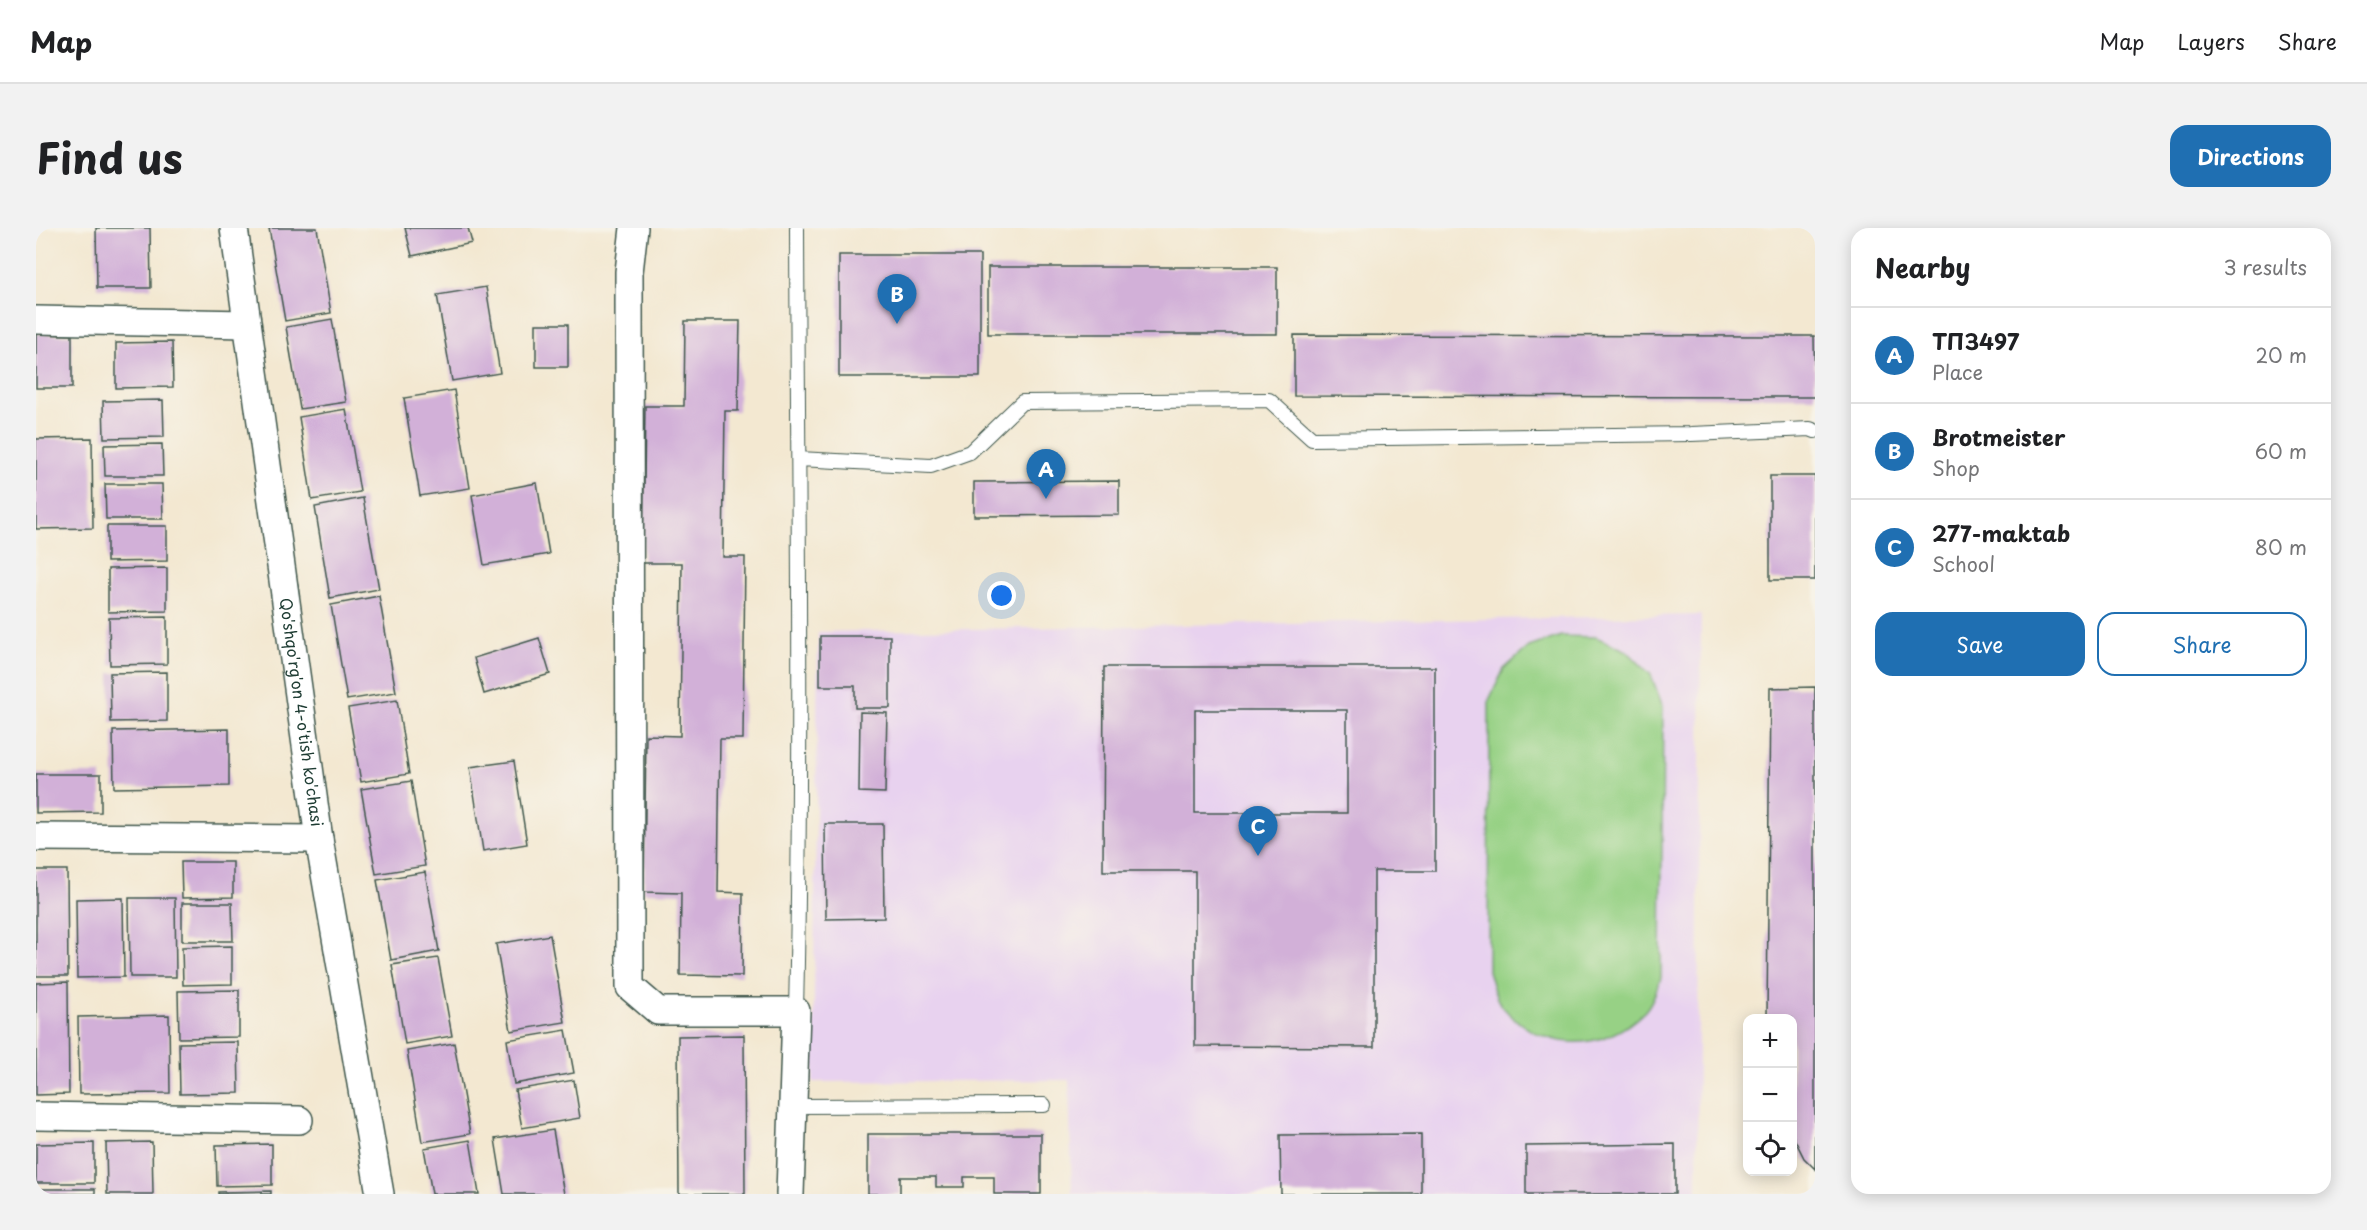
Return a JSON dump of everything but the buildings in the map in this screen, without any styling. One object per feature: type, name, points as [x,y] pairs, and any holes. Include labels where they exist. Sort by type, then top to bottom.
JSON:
[{"type":"street","name":"Qo'shqo'rg'on 4-o'tish ko'chasi","points":[[234,228],[319,839],[381,1194]]},
{"type":"street","points":[[634,228],[629,272],[630,987],[657,1011],[796,1011],[790,1194]]},
{"type":"street","points":[[36,320],[247,324]]},
{"type":"street","points":[[36,837],[319,839]]},
{"type":"street","points":[[36,1116],[299,1120]]},
{"type":"lane","points":[[796,1011],[801,542],[797,228]]},
{"type":"lane","points":[[799,459],[931,466],[970,452],[1022,402],[1269,400],[1312,439],[1691,434],[1810,429],[1815,431]]},
{"type":"lane","points":[[793,1106],[1044,1105]]},
{"type":"shaded area","points":[[1701,615],[1697,1194],[1072,1194],[1069,1080],[813,1082],[818,632]]},
{"type":"green space","points":[[1561,636],[1596,637],[1627,651],[1651,675],[1663,707],[1661,978],[1648,1008],[1628,1025],[1610,1035],[1591,1041],[1572,1042],[1552,1039],[1534,1032],[1517,1021],[1499,1002],[1488,971],[1489,700],[1504,669],[1529,647]]},
{"type":"place","name":"Brotmeister","points":[[897,324]]},
{"type":"place","name":"ТП3497","points":[[1046,499]]},
{"type":"place","name":"277-maktab","points":[[1258,856]]}]
